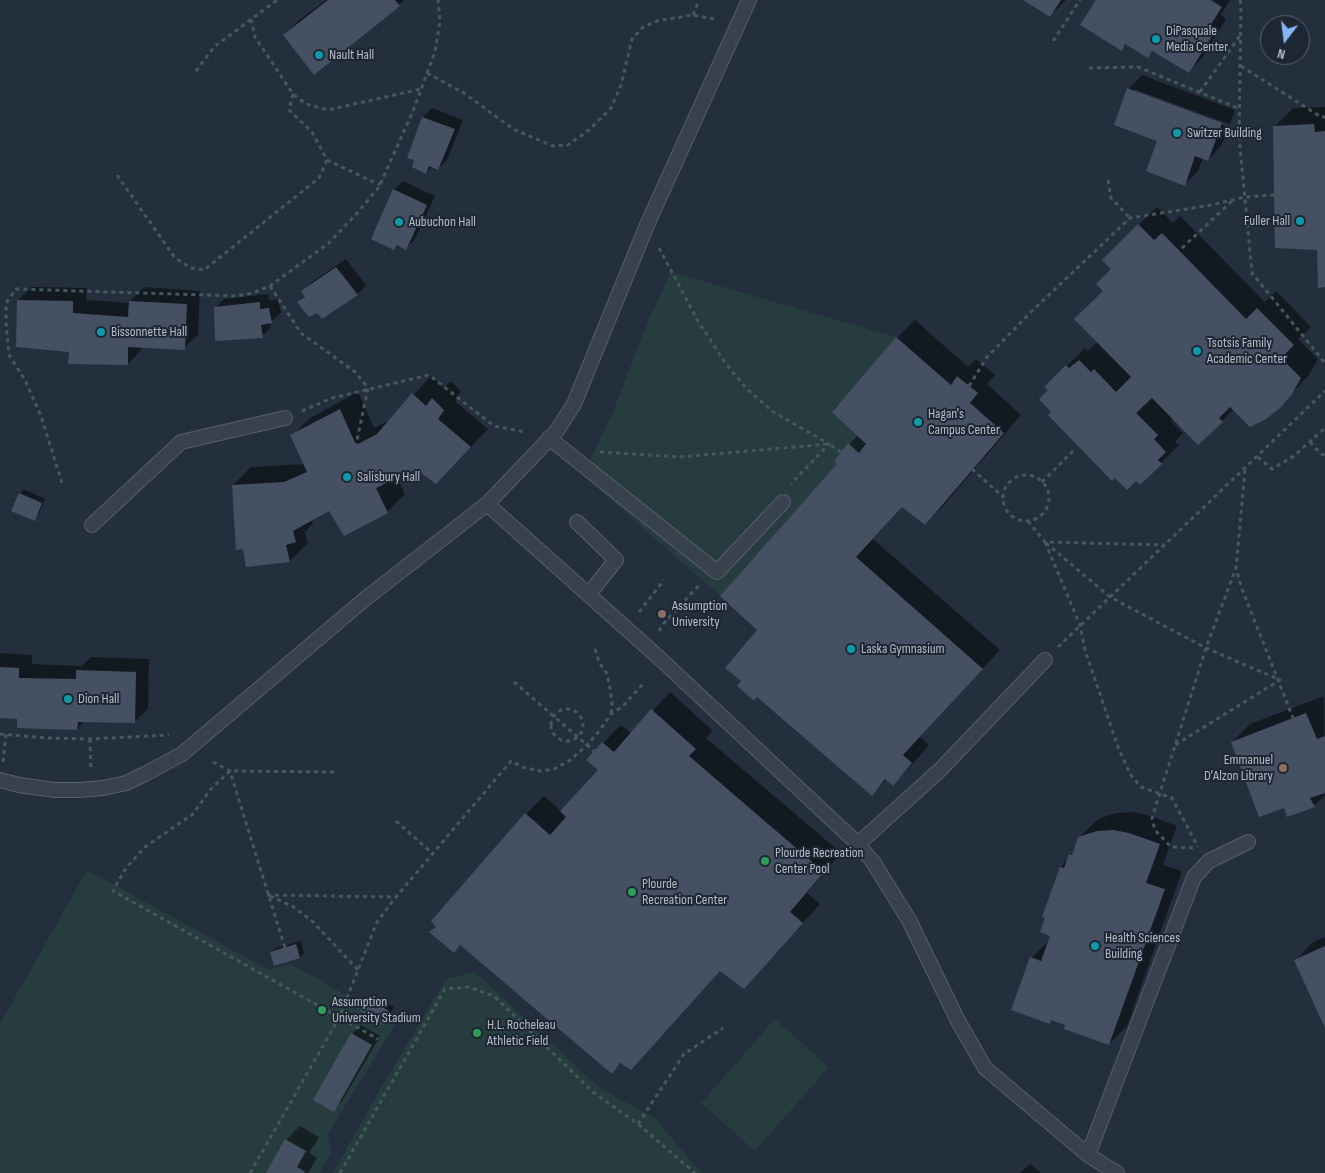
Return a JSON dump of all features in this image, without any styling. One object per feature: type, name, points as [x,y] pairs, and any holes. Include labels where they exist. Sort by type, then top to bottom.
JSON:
[{"type":"lane","points":[[0,780],[19,785],[55,790],[92,789],[126,783],[182,754],[364,600],[487,504],[556,432],[574,404],[647,225],[749,0]]},
{"type":"lane","points":[[92,525],[181,442],[285,418]]},
{"type":"lane","points":[[550,438],[717,572],[783,502]]},
{"type":"lane","points":[[487,504],[656,655],[858,844],[873,862],[909,920],[958,1021],[985,1068],[1088,1155],[1117,1173]]},
{"type":"lane","points":[[577,522],[616,560],[589,594]]},
{"type":"lane","points":[[858,844],[940,770],[1045,660]]},
{"type":"lane","points":[[1088,1155],[1194,877],[1209,861],[1248,842]]},
{"type":"path","points":[[62,484],[40,416],[25,380],[9,355],[6,303],[16,289],[237,296],[253,293],[270,286],[329,243],[360,211],[380,185],[435,52],[440,21],[438,0]]},
{"type":"path","points":[[693,15],[699,0]]},
{"type":"path","points":[[1053,41],[1080,0]]},
{"type":"path","points":[[1240,0],[1240,136],[1252,273],[1325,364]]},
{"type":"path","points":[[196,71],[214,47],[274,1]]},
{"type":"path","points":[[427,73],[464,93],[513,129],[553,146],[568,145],[589,130],[611,108],[621,85],[632,39],[643,27],[657,22],[693,15],[714,19]]},
{"type":"path","points":[[251,19],[255,37],[293,94],[306,104],[328,110],[421,89]]},
{"type":"path","points":[[1200,92],[1241,36]]},
{"type":"path","points":[[1240,66],[1321,117],[1325,117]]},
{"type":"path","points":[[1088,68],[1138,67],[1240,109]]},
{"type":"path","points":[[293,94],[289,110],[312,132],[327,160],[380,185]]},
{"type":"path","points":[[117,175],[174,258],[191,268],[204,270],[319,178],[327,160]]},
{"type":"path","points":[[1108,180],[1111,198],[1130,218]]},
{"type":"path","points":[[969,386],[987,356],[1130,218],[1152,216],[1232,200],[1274,195]]},
{"type":"path","points":[[1182,248],[1232,200]]},
{"type":"path","points":[[647,225],[698,321],[731,370],[746,388],[772,411],[841,452]]},
{"type":"path","points":[[270,286],[301,333],[355,372],[368,388]]},
{"type":"path","points":[[285,418],[332,398],[429,375],[494,426],[526,432]]},
{"type":"path","points":[[356,445],[368,388]]},
{"type":"path","points":[[1045,660],[1166,546],[1325,391]]},
{"type":"path","points":[[1258,457],[1272,469],[1294,456],[1325,428]]},
{"type":"path","points":[[1310,442],[1321,454],[1325,455]]},
{"type":"path","points":[[595,452],[679,457],[829,444]]},
{"type":"path","points":[[1042,482],[1074,450]]},
{"type":"path","points":[[972,469],[1003,497]]},
{"type":"path","points":[[1045,542],[1080,625],[1085,650],[1118,748],[1130,774],[1142,787],[1159,793],[1172,798],[1198,847],[1186,849],[1171,847],[1155,830],[1152,818],[1159,793],[1206,648],[1236,568],[1245,470]]},
{"type":"path","points":[[1021,476],[1028,476],[1042,482],[1048,495],[1046,509],[1035,520],[1028,521],[1013,518],[1004,505],[1004,490],[1014,479],[1021,476]]},
{"type":"path","points":[[1028,521],[1045,542],[1110,597],[1206,648],[1280,680]]},
{"type":"path","points":[[1045,542],[1166,546]]},
{"type":"path","points":[[1236,568],[1242,589],[1294,718]]},
{"type":"path","points":[[635,617],[664,580]]},
{"type":"path","points":[[595,650],[599,662],[607,674],[612,702],[611,714]]},
{"type":"path","points":[[1175,745],[1280,680]]},
{"type":"path","points":[[514,682],[594,751]]},
{"type":"path","points":[[250,1173],[339,1018],[377,922],[396,897],[511,762],[522,767],[540,771],[554,769],[569,761],[588,745],[611,714],[622,707],[643,684]]},
{"type":"path","points":[[568,708],[578,712],[584,722],[582,732],[574,740],[564,741],[555,735],[551,726],[553,716],[557,712],[568,708]]},
{"type":"path","points":[[0,734],[48,738],[169,735]]},
{"type":"path","points":[[0,780],[6,734]]},
{"type":"path","points":[[90,738],[92,789]]},
{"type":"path","points":[[213,762],[230,771],[334,772]]},
{"type":"path","points":[[230,771],[285,948]]},
{"type":"path","points":[[230,771],[211,789],[193,814],[146,847],[126,868],[113,892],[378,1039]]},
{"type":"path","points":[[396,821],[433,854]]},
{"type":"path","points":[[267,895],[396,897]]},
{"type":"path","points":[[267,895],[292,906],[312,921],[358,970]]},
{"type":"path","points":[[340,1173],[445,989],[470,987],[494,996],[593,1092],[638,1124],[695,1173]]},
{"type":"path","points":[[638,1124],[684,1054],[723,1028]]},
{"type":"green space","points":[[671,272],[896,337],[832,411],[866,444],[859,453],[848,443],[834,460],[837,464],[720,596],[583,475],[613,412],[648,321]]},
{"type":"green space","points":[[87,870],[269,970],[291,964],[396,1023],[328,1134],[331,1153],[320,1173],[0,1173],[0,1024]]},
{"type":"green space","name":"H.L. Rocheleau Athletic Field","points":[[475,972],[600,1088],[656,1119],[701,1173],[333,1173],[446,979]]},
{"type":"green space","points":[[775,1019],[829,1067],[755,1151],[701,1103]]},
{"type":"building","name":"Nault Hall","points":[[328,0],[395,0],[400,6],[314,75],[283,35]]},
{"type":"building","points":[[1023,0],[1061,0],[1050,17]]},
{"type":"building","name":"DiPasquale Media Center","points":[[1096,0],[1211,0],[1222,7],[1208,29],[1214,33],[1189,73],[1152,51],[1148,58],[1125,44],[1122,51],[1080,25]]},
{"type":"building","name":"Switzer Building","points":[[1127,88],[1222,123],[1208,161],[1195,156],[1185,186],[1146,171],[1157,141],[1114,125]]},
{"type":"building","points":[[422,117],[455,129],[438,170],[429,166],[426,174],[412,167],[414,160],[407,158]]},
{"type":"building","name":"Fuller Hall","points":[[1314,124],[1315,132],[1325,131],[1325,287],[1318,288],[1317,250],[1275,248],[1273,126]]},
{"type":"building","name":"Aubuchon Hall","points":[[393,189],[427,205],[406,250],[397,245],[394,250],[371,239]]},
{"type":"building","name":"Tsotsis Family Academic Center","points":[[1138,224],[1154,240],[1162,233],[1246,319],[1257,308],[1294,345],[1281,358],[1301,378],[1292,394],[1280,408],[1266,419],[1250,427],[1230,407],[1219,418],[1223,422],[1198,445],[1152,398],[1136,413],[1158,435],[1154,439],[1166,452],[1158,460],[1162,464],[1140,485],[1136,481],[1127,490],[1115,478],[1112,481],[1048,415],[1051,412],[1039,399],[1048,390],[1044,387],[1066,365],[1069,368],[1079,360],[1091,372],[1094,369],[1116,392],[1131,377],[1074,319],[1103,291],[1096,284],[1111,269],[1102,260]]},
{"type":"building","points":[[336,267],[358,295],[322,319],[317,313],[309,317],[297,302],[305,297],[301,291]]},
{"type":"building","name":"Bissonnette Hall","points":[[17,300],[73,301],[73,313],[128,317],[129,301],[187,304],[185,350],[128,347],[128,365],[68,364],[69,352],[16,347]]},
{"type":"building","points":[[260,302],[260,309],[269,308],[272,323],[261,325],[263,338],[215,341],[214,307]]},
{"type":"building","points":[[896,337],[951,385],[957,376],[978,393],[970,403],[1004,433],[925,525],[902,507],[856,557],[983,669],[903,755],[912,763],[893,786],[885,779],[872,796],[757,697],[754,701],[737,686],[741,681],[725,668],[757,630],[720,596],[837,464],[834,461],[848,443],[859,453],[866,444],[832,412]]},
{"type":"building","name":"Salisbury Hall","points":[[412,393],[426,406],[432,398],[444,410],[438,419],[471,447],[436,484],[416,469],[376,488],[388,513],[344,536],[329,511],[293,531],[296,542],[286,545],[290,562],[246,567],[243,549],[236,550],[232,485],[284,482],[307,472],[290,435],[340,409],[356,445],[377,434]]},
{"type":"building","points":[[19,493],[42,503],[35,521],[11,511]]},
{"type":"building","name":"Dion Hall","points":[[0,667],[19,668],[19,678],[76,679],[76,670],[136,672],[135,723],[78,722],[77,730],[17,728],[17,719],[0,718]]},
{"type":"building","name":"Plourde Recreation Center","points":[[651,709],[696,749],[689,756],[824,872],[790,912],[803,923],[744,989],[720,971],[631,1070],[620,1063],[612,1074],[460,945],[454,953],[429,932],[436,927],[431,921],[525,813],[550,835],[566,817],[560,811],[598,770],[586,760],[602,742],[614,752]]},
{"type":"building","name":"Emmanuel D'Alzon Library","points":[[1306,713],[1317,739],[1325,736],[1325,793],[1310,798],[1315,807],[1287,817],[1284,808],[1259,817],[1231,742]]},
{"type":"building","name":"Health Sciences Building","points":[[1113,830],[1129,833],[1160,844],[1146,883],[1165,889],[1109,1045],[1064,1029],[1065,1025],[1051,1020],[1050,1024],[1011,1010],[1030,957],[1041,961],[1050,936],[1040,932],[1045,918],[1042,917],[1060,867],[1064,868],[1069,854],[1072,855],[1078,837],[1097,831]]},
{"type":"building","points":[[296,944],[300,958],[274,966],[270,952]]},
{"type":"building","points":[[1325,946],[1325,1028],[1294,960]]},
{"type":"building","points":[[367,998],[391,1012],[384,1025],[360,1011]]},
{"type":"building","points":[[351,1033],[372,1045],[334,1112],[313,1100]]},
{"type":"building","points":[[285,1139],[306,1151],[297,1167],[305,1172],[266,1173]]},
{"type":"place","name":"DiPasquale Media Center","points":[[1156,39]]},
{"type":"place","name":"Nault Hall","points":[[319,55]]},
{"type":"place","name":"Switzer Building","points":[[1177,133]]},
{"type":"place","name":"Fuller Hall","points":[[1300,221]]},
{"type":"place","name":"Aubuchon Hall","points":[[399,222]]},
{"type":"place","name":"Bissonnette Hall","points":[[101,332]]},
{"type":"place","name":"Tsotsis Family Academic Center","points":[[1197,351]]},
{"type":"place","name":"Hagan's Campus Center","points":[[918,422]]},
{"type":"place","name":"Salisbury Hall","points":[[347,477]]},
{"type":"place","name":"Assumption University","points":[[662,614]]},
{"type":"place","name":"Laska Gymnasium","points":[[851,649]]},
{"type":"place","name":"Dion Hall","points":[[68,699]]},
{"type":"place","name":"Emmanuel D'Alzon Library","points":[[1283,768]]},
{"type":"place","name":"Plourde Recreation Center Pool","points":[[765,861]]},
{"type":"place","name":"Plourde Recreation Center","points":[[632,892]]},
{"type":"place","name":"Health Sciences Building","points":[[1095,946]]},
{"type":"place","name":"Assumption University Stadium","points":[[322,1010]]},
{"type":"place","name":"H.L. Rocheleau Athletic Field","points":[[477,1033]]}]
